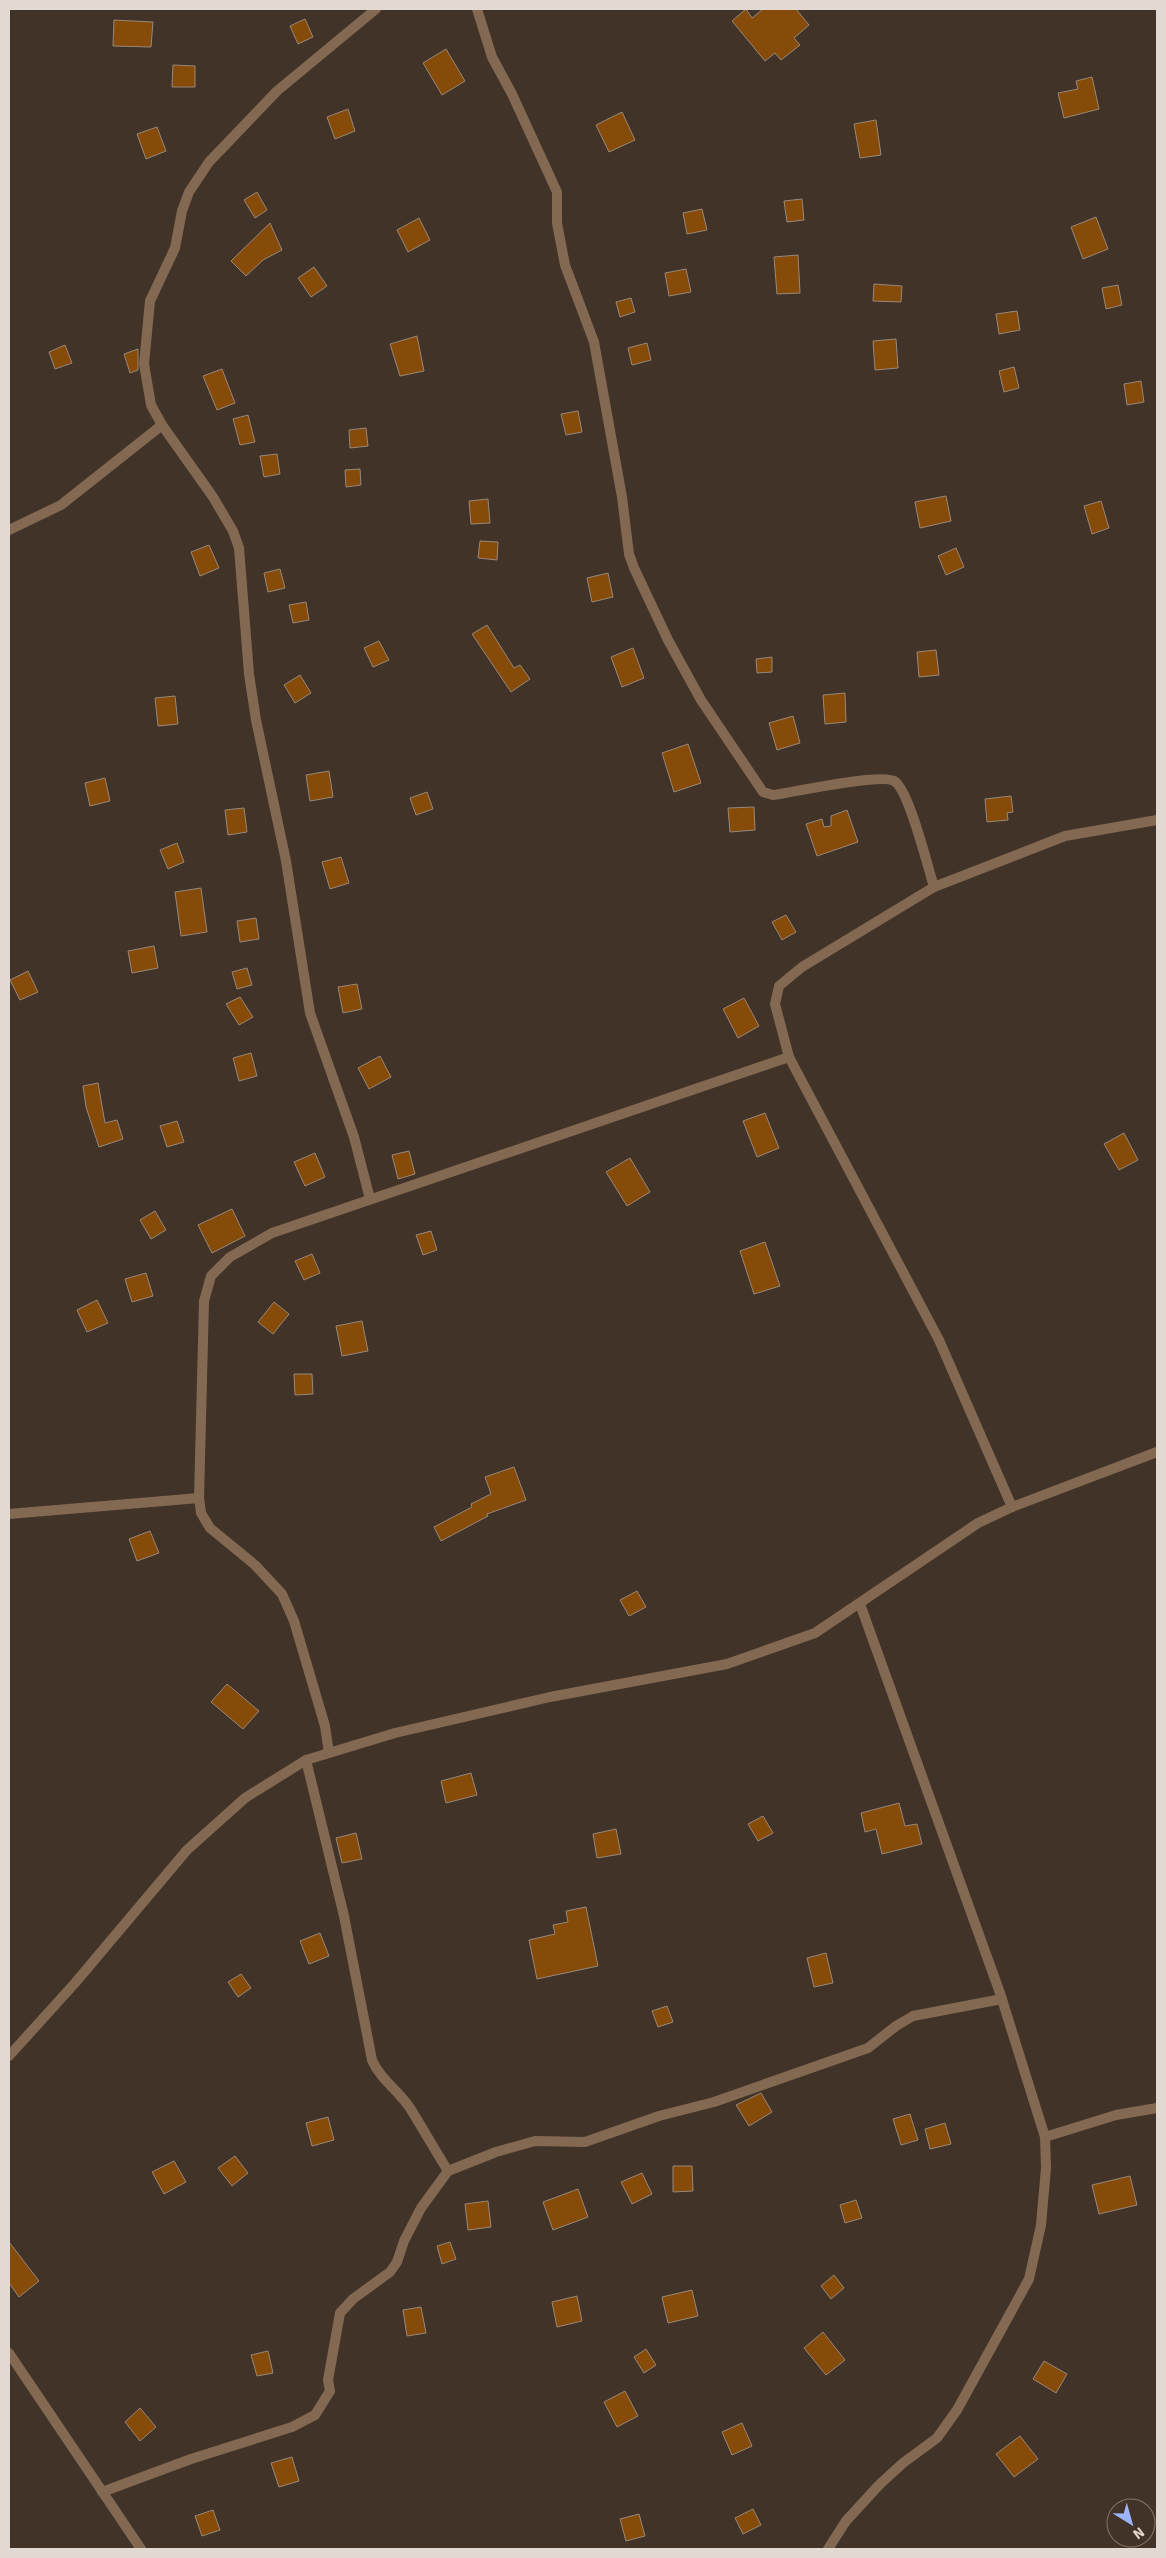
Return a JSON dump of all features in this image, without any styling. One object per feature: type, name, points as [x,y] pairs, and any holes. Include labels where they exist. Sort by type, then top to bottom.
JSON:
[{"type":"street","points":[[370,1199],[354,1137],[310,1013],[286,861],[250,684],[239,548],[233,531],[213,497],[150,405],[144,364],[150,301],[175,248],[182,211],[189,192],[209,162],[277,91],[376,9]]},
{"type":"street","points":[[477,9],[492,58],[512,94],[558,192],[557,223],[565,265],[594,342],[622,497],[629,554],[640,583],[668,640],[701,700],[763,792],[774,795],[863,781],[888,779],[895,781],[906,796],[934,888]]},
{"type":"street","points":[[9,530],[61,504],[162,425]]},
{"type":"street","points":[[1012,1507],[939,1340],[789,1057],[776,1014],[775,1004],[779,986],[802,968],[934,888],[1065,836],[1157,820]]},
{"type":"street","points":[[329,1753],[325,1726],[299,1638],[282,1594],[255,1565],[210,1528],[201,1513],[199,1498],[204,1301],[211,1276],[230,1257],[272,1233],[789,1057]]},
{"type":"street","points":[[9,2056],[75,1983],[187,1850],[245,1798],[306,1760],[395,1733],[550,1697],[727,1664],[815,1633],[978,1523],[1012,1507],[1157,1452]]},
{"type":"street","points":[[9,1514],[199,1498]]},
{"type":"street","points":[[828,2549],[846,2521],[903,2463],[937,2438],[958,2410],[1029,2279],[1041,2225],[1046,2168],[1045,2137],[1002,1999],[860,1604]]},
{"type":"street","points":[[306,1760],[344,1916],[372,2060],[377,2072],[396,2090],[410,2108],[448,2171]]},
{"type":"street","points":[[102,2492],[191,2459],[292,2427],[316,2415],[330,2391],[328,2380],[340,2312],[353,2298],[390,2272],[397,2262],[404,2241],[421,2208],[448,2171],[535,2141],[585,2142],[659,2116],[714,2102],[868,2048],[896,2026],[919,2014],[1002,1999]]},
{"type":"street","points":[[1045,2137],[1116,2115],[1157,2108]]},
{"type":"street","points":[[9,2353],[141,2549]]},
{"type":"building","points":[[746,9],[752,18],[763,9],[796,9],[809,25],[794,38],[800,45],[781,60],[775,53],[765,61],[732,21]]},
{"type":"building","points":[[305,19],[313,37],[298,44],[290,26]]},
{"type":"building","points":[[114,20],[153,22],[151,47],[113,46]]},
{"type":"building","points":[[446,49],[465,81],[442,95],[423,63]]},
{"type":"building","points":[[173,65],[195,66],[195,87],[172,87]]},
{"type":"building","points":[[1092,77],[1099,109],[1064,118],[1058,93],[1078,89],[1076,81]]},
{"type":"building","points":[[348,109],[355,131],[335,139],[327,117]]},
{"type":"building","points":[[622,112],[635,140],[609,152],[596,125]]},
{"type":"building","points":[[876,120],[881,155],[860,158],[854,124]]},
{"type":"building","points":[[157,127],[166,151],[146,159],[137,134]]},
{"type":"building","points":[[257,192],[267,210],[255,218],[244,200]]},
{"type":"building","points":[[802,199],[804,220],[787,222],[784,201]]},
{"type":"building","points":[[702,209],[707,230],[687,234],[683,213]]},
{"type":"building","points":[[1096,217],[1108,249],[1083,259],[1071,227]]},
{"type":"building","points":[[419,218],[430,240],[408,252],[397,230]]},
{"type":"building","points":[[270,223],[282,250],[263,260],[246,276],[231,261]]},
{"type":"building","points":[[798,255],[800,293],[777,294],[774,257]]},
{"type":"building","points":[[314,267],[327,286],[311,297],[298,278]]},
{"type":"building","points":[[686,269],[691,292],[669,296],[665,273]]},
{"type":"building","points":[[874,284],[902,286],[901,302],[873,301]]},
{"type":"building","points":[[1118,285],[1122,305],[1106,309],[1102,288]]},
{"type":"building","points":[[631,298],[635,312],[620,317],[616,302]]},
{"type":"building","points":[[1017,311],[1020,330],[999,334],[996,314]]},
{"type":"building","points":[[417,336],[424,371],[400,376],[390,344]]},
{"type":"building","points":[[896,339],[898,368],[875,370],[873,341]]},
{"type":"building","points":[[647,343],[651,360],[632,365],[628,348]]},
{"type":"building","points":[[65,345],[72,363],[55,369],[49,352]]},
{"type":"building","points":[[138,349],[138,370],[130,373],[124,354]]},
{"type":"building","points":[[1014,367],[1019,388],[1004,392],[999,371]]},
{"type":"building","points":[[222,369],[235,403],[217,410],[203,376]]},
{"type":"building","points":[[1141,381],[1144,402],[1127,405],[1124,384]]},
{"type":"building","points":[[578,411],[582,432],[566,435],[561,414]]},
{"type":"building","points":[[248,415],[255,442],[240,445],[233,419]]},
{"type":"building","points":[[366,428],[368,446],[350,448],[349,430]]},
{"type":"building","points":[[277,454],[280,474],[264,477],[260,456]]},
{"type":"building","points":[[360,469],[361,485],[346,487],[345,470]]},
{"type":"building","points":[[946,496],[951,521],[920,528],[915,502]]},
{"type":"building","points":[[488,499],[490,523],[471,524],[469,501]]},
{"type":"building","points":[[1101,501],[1109,528],[1092,534],[1084,506]]},
{"type":"building","points":[[480,541],[498,542],[497,560],[478,558]]},
{"type":"building","points":[[209,545],[219,568],[200,576],[191,552]]},
{"type":"building","points":[[956,548],[964,567],[946,575],[938,556]]},
{"type":"building","points":[[280,569],[285,588],[268,592],[264,573]]},
{"type":"building","points":[[608,573],[613,597],[592,602],[587,578]]},
{"type":"building","points":[[306,602],[309,620],[293,623],[289,605]]},
{"type":"building","points":[[487,625],[514,668],[520,665],[530,679],[511,692],[472,634]]},
{"type":"building","points":[[379,641],[389,660],[373,667],[364,648]]},
{"type":"building","points":[[633,648],[644,678],[622,687],[611,657]]},
{"type":"building","points":[[936,650],[939,675],[919,677],[917,652]]},
{"type":"building","points":[[772,657],[772,672],[757,673],[756,659]]},
{"type":"building","points":[[300,675],[311,693],[295,703],[284,685]]},
{"type":"building","points":[[845,693],[846,722],[825,724],[823,695]]},
{"type":"building","points":[[175,696],[178,724],[158,726],[155,698]]},
{"type":"building","points":[[793,716],[800,743],[777,750],[769,723]]},
{"type":"building","points":[[688,744],[701,783],[674,792],[662,753]]},
{"type":"building","points":[[329,771],[333,797],[310,801],[306,775]]},
{"type":"building","points":[[105,778],[110,801],[90,806],[85,783]]},
{"type":"building","points":[[427,792],[433,809],[416,815],[410,798]]},
{"type":"building","points":[[1011,796],[1013,812],[1007,813],[1008,820],[987,822],[985,799]]},
{"type":"building","points":[[754,807],[755,830],[730,832],[728,808]]},
{"type":"building","points":[[244,808],[247,832],[228,835],[225,810]]},
{"type":"building","points":[[847,810],[858,842],[817,856],[806,824],[822,819],[824,827],[831,826],[831,816]]},
{"type":"building","points":[[177,843],[184,862],[168,869],[160,850]]},
{"type":"building","points":[[341,857],[349,883],[330,889],[322,862]]},
{"type":"building","points":[[201,888],[207,932],[181,936],[175,892]]},
{"type":"building","points":[[786,915],[796,932],[782,940],[772,922]]},
{"type":"building","points":[[256,918],[259,939],[240,942],[237,921]]},
{"type":"building","points":[[154,946],[158,968],[132,973],[128,951]]},
{"type":"building","points":[[247,968],[252,985],[237,989],[232,972]]},
{"type":"building","points":[[28,971],[38,992],[20,1000],[10,980]]},
{"type":"building","points":[[357,984],[362,1009],[343,1013],[338,987]]},
{"type":"building","points":[[240,997],[253,1017],[239,1025],[226,1004]]},
{"type":"building","points":[[744,998],[759,1026],[738,1038],[723,1009]]},
{"type":"building","points":[[251,1053],[257,1076],[239,1081],[233,1058]]},
{"type":"building","points":[[380,1056],[391,1077],[369,1089],[358,1068]]},
{"type":"building","points":[[98,1083],[105,1123],[117,1120],[123,1139],[99,1147],[86,1107],[83,1086]]},
{"type":"building","points":[[765,1113],[779,1148],[757,1157],[743,1121]]},
{"type":"building","points":[[177,1121],[184,1142],[167,1147],[160,1126]]},
{"type":"building","points":[[1124,1133],[1138,1160],[1119,1170],[1104,1144]]},
{"type":"building","points":[[409,1151],[415,1174],[398,1179],[392,1155]]},
{"type":"building","points":[[315,1153],[325,1177],[305,1186],[294,1162]]},
{"type":"building","points":[[630,1158],[650,1192],[627,1206],[606,1172]]},
{"type":"building","points":[[232,1209],[245,1236],[212,1253],[198,1225]]},
{"type":"building","points":[[155,1211],[166,1230],[151,1239],[140,1220]]},
{"type":"building","points":[[431,1231],[437,1250],[423,1255],[416,1235]]},
{"type":"building","points":[[765,1242],[780,1286],[754,1294],[740,1251]]},
{"type":"building","points":[[312,1254],[320,1273],[304,1280],[295,1261]]},
{"type":"building","points":[[146,1273],[153,1296],[132,1302],[125,1279]]},
{"type":"building","points":[[97,1300],[108,1323],[87,1332],[77,1310]]},
{"type":"building","points":[[274,1302],[289,1314],[273,1334],[258,1322]]},
{"type":"building","points":[[362,1321],[368,1351],[342,1356],[336,1326]]},
{"type":"building","points":[[294,1374],[312,1374],[313,1394],[295,1395]]},
{"type":"building","points":[[514,1467],[526,1500],[487,1514],[488,1516],[441,1541],[434,1527],[472,1507],[471,1504],[491,1494],[485,1477]]},
{"type":"building","points":[[150,1531],[159,1553],[137,1561],[129,1539]]},
{"type":"building","points":[[637,1591],[646,1607],[629,1616],[620,1600]]},
{"type":"building","points":[[227,1684],[259,1711],[243,1729],[211,1702]]},
{"type":"building","points":[[471,1773],[477,1795],[446,1803],[441,1781]]},
{"type":"building","points":[[899,1803],[905,1826],[917,1824],[922,1844],[882,1854],[876,1829],[865,1832],[861,1813]]},
{"type":"building","points":[[763,1816],[773,1833],[758,1841],[748,1824]]},
{"type":"building","points":[[616,1829],[621,1854],[597,1858],[593,1834]]},
{"type":"building","points":[[356,1833],[362,1859],[342,1863],[336,1838]]},
{"type":"building","points":[[586,1907],[598,1966],[537,1979],[529,1940],[555,1934],[553,1925],[568,1922],[566,1911]]},
{"type":"building","points":[[320,1933],[329,1956],[309,1964],[300,1941]]},
{"type":"building","points":[[826,1953],[833,1983],[814,1987],[807,1958]]},
{"type":"building","points":[[241,1974],[251,1988],[238,1997],[228,1982]]},
{"type":"building","points":[[667,2006],[673,2022],[658,2027],[652,2011]]},
{"type":"building","points":[[761,2093],[772,2112],[749,2126],[736,2105]]},
{"type":"building","points":[[910,2114],[918,2140],[901,2145],[893,2119]]},
{"type":"building","points":[[328,2117],[334,2140],[312,2146],[306,2123]]},
{"type":"building","points":[[945,2123],[951,2144],[930,2149],[925,2129]]},
{"type":"building","points":[[235,2156],[248,2173],[232,2186],[218,2168]]},
{"type":"building","points":[[174,2161],[186,2182],[164,2194],[152,2172]]},
{"type":"building","points":[[673,2166],[692,2166],[693,2191],[673,2192]]},
{"type":"building","points":[[642,2173],[652,2194],[632,2204],[621,2182]]},
{"type":"building","points":[[1130,2176],[1137,2205],[1099,2214],[1092,2185]]},
{"type":"building","points":[[578,2189],[588,2217],[553,2230],[543,2202]]},
{"type":"building","points":[[856,2200],[862,2218],[845,2223],[840,2205]]},
{"type":"building","points":[[488,2201],[491,2227],[468,2230],[465,2204]]},
{"type":"building","points":[[9,2242],[39,2281],[19,2297],[9,2283]]},
{"type":"building","points":[[450,2242],[456,2259],[442,2264],[437,2246]]},
{"type":"building","points":[[834,2275],[844,2288],[831,2299],[821,2286]]},
{"type":"building","points":[[692,2290],[698,2316],[668,2323],[662,2297]]},
{"type":"building","points":[[577,2296],[582,2321],[557,2327],[552,2302]]},
{"type":"building","points":[[421,2307],[426,2333],[407,2336],[403,2310]]},
{"type":"building","points":[[823,2332],[845,2360],[826,2375],[804,2348]]},
{"type":"building","points":[[646,2349],[656,2365],[644,2373],[634,2357]]},
{"type":"building","points":[[268,2351],[273,2373],[257,2376],[251,2355]]},
{"type":"building","points":[[1044,2361],[1067,2374],[1056,2393],[1033,2379]]},
{"type":"building","points":[[625,2391],[638,2416],[617,2427],[604,2402]]},
{"type":"building","points":[[140,2408],[156,2427],[140,2441],[125,2422]]},
{"type":"building","points":[[742,2423],[752,2446],[732,2455],[722,2432]]},
{"type":"building","points":[[1020,2436],[1038,2459],[1014,2477],[996,2454]]},
{"type":"building","points":[[292,2457],[299,2481],[279,2487],[271,2463]]},
{"type":"building","points":[[753,2509],[761,2525],[743,2534],[735,2518]]},
{"type":"building","points":[[213,2510],[220,2530],[202,2536],[195,2516]]},
{"type":"building","points":[[639,2514],[645,2536],[626,2541],[620,2519]]}]
